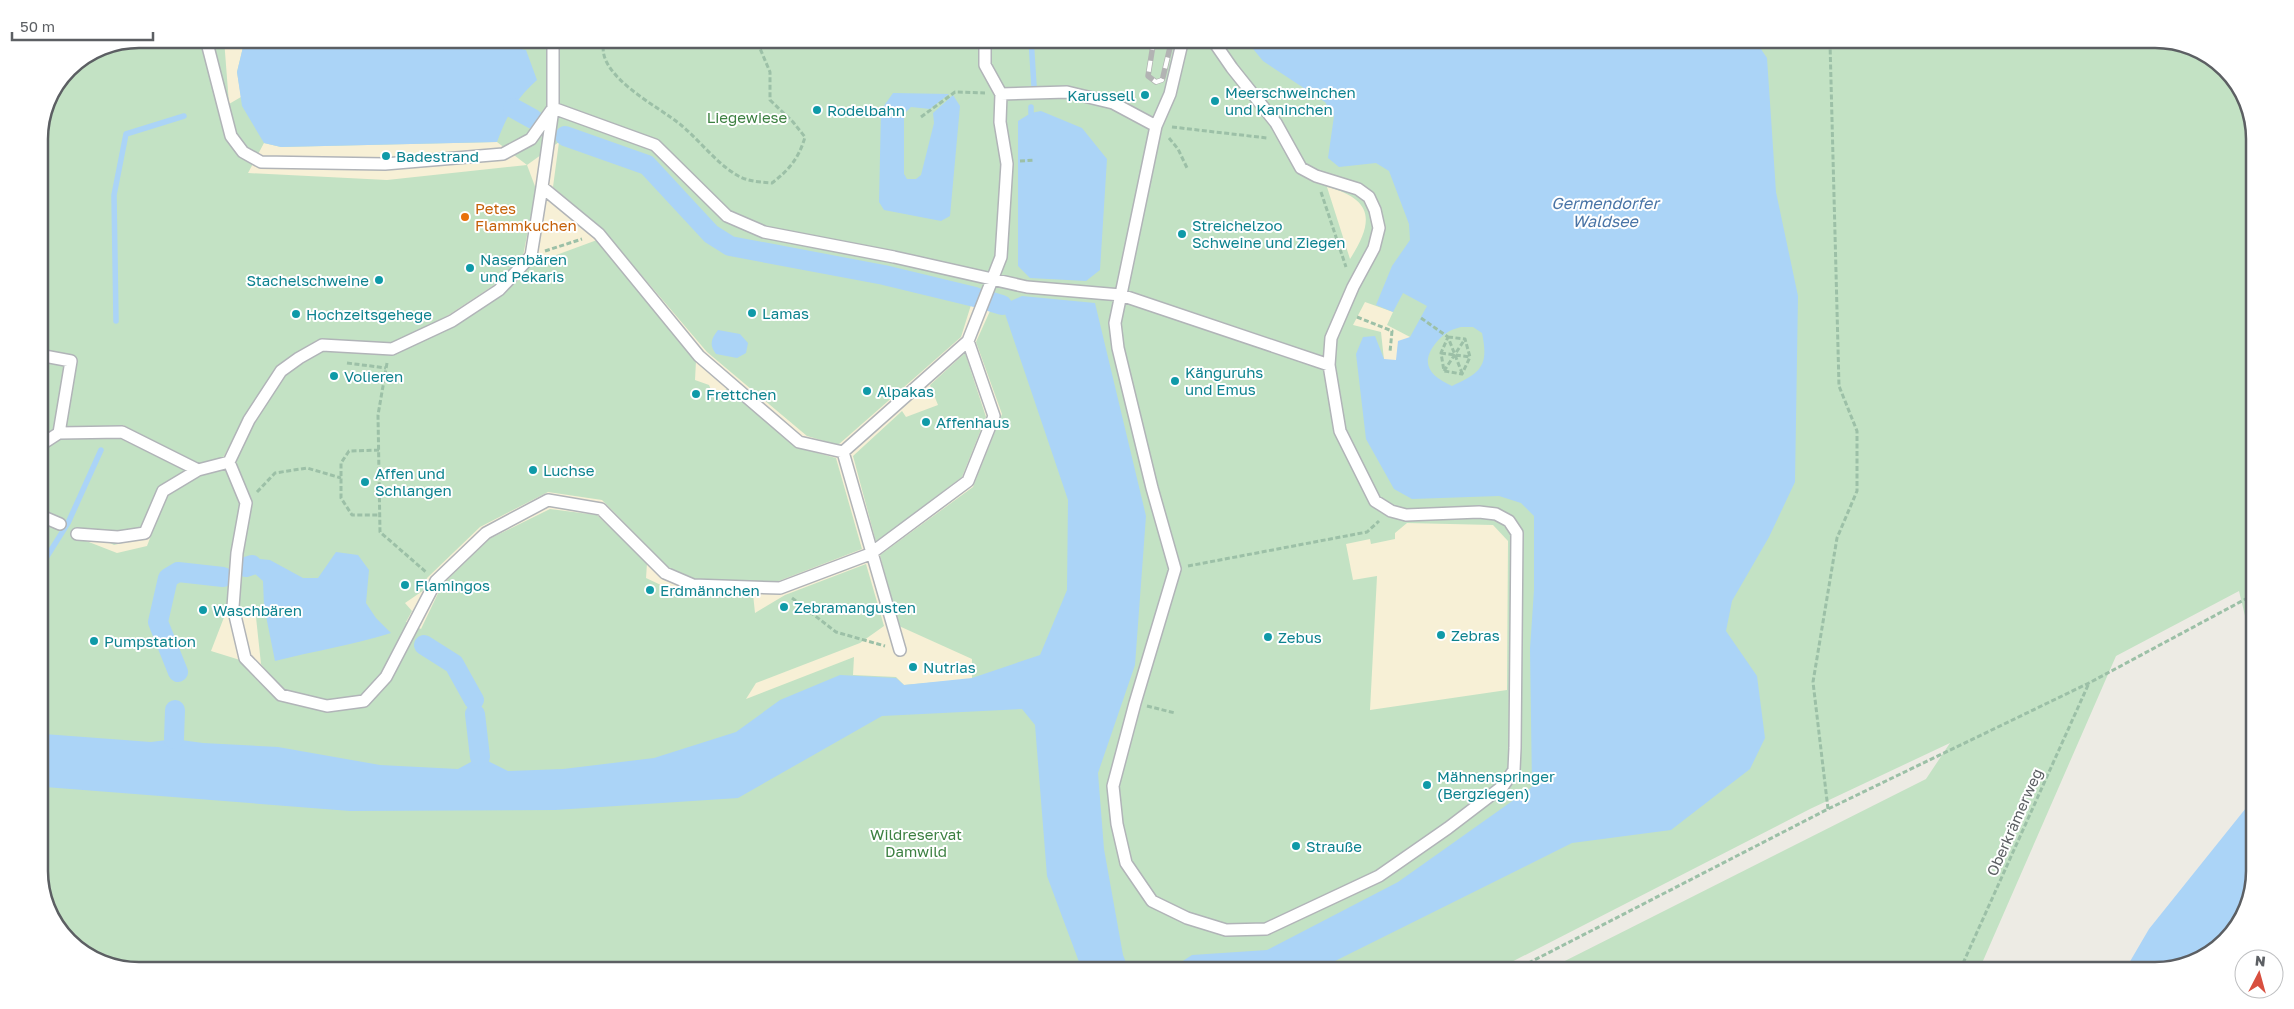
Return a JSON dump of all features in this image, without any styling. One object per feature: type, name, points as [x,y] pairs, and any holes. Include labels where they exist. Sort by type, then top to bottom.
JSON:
[{"type":"lane","points":[[208,48],[231,136],[243,152],[261,162],[385,164],[503,154],[531,139],[553,108]]},
{"type":"lane","points":[[553,48],[553,108],[531,256],[499,290],[452,321],[392,349],[322,345],[299,358],[281,371],[249,420],[229,462],[246,503],[237,552],[233,607],[246,658],[281,695],[327,706],[364,701],[386,677],[436,581],[486,533],[548,500],[601,508],[665,573],[692,585],[780,588],[870,554],[968,481],[994,416],[968,341]]},
{"type":"lane","points":[[843,452],[968,341],[1002,257],[1007,164],[1000,122],[1001,94],[985,66],[985,48]]},
{"type":"lane","points":[[1182,48],[1170,94],[1156,126],[1115,323],[1118,348],[1152,488],[1175,568],[1134,703],[1113,786],[1117,824],[1126,863],[1152,901],[1187,918],[1226,930],[1266,929],[1379,876],[1448,828],[1503,786],[1514,770],[1517,533],[1509,521],[1496,514],[1479,512],[1406,515],[1391,511],[1375,501],[1340,430],[1329,365],[1330,338],[1353,287],[1374,248],[1378,235],[1380,228],[1375,210],[1369,197],[1358,189],[1316,176],[1301,168],[1276,123],[1218,48]]},
{"type":"lane","points":[[1001,94],[1067,92],[1113,103],[1156,126]]},
{"type":"lane","points":[[553,108],[655,145],[727,216],[764,232],[894,257],[1027,287],[1121,296],[1329,365]]},
{"type":"lane","points":[[542,187],[599,234],[699,356],[799,442],[843,452]]},
{"type":"lane","points":[[48,357],[70,361],[58,433]]},
{"type":"lane","points":[[48,440],[58,433],[122,432],[198,470]]},
{"type":"lane","points":[[843,452],[870,554],[900,650]]},
{"type":"lane","points":[[77,534],[118,537],[145,533],[163,491],[198,470],[229,462]]},
{"type":"lane","points":[[48,519],[60,524]]},
{"type":"path","points":[[604,48],[607,62],[620,82],[680,124],[732,172],[752,181],[772,183],[786,172],[800,154],[805,137],[793,122],[770,100],[770,72],[760,48]]},
{"type":"path","points":[[1828,809],[1814,682],[1837,538],[1857,491],[1857,432],[1839,386],[1830,48]]},
{"type":"path","points":[[921,117],[955,92],[1001,94]]},
{"type":"path","points":[[1156,126],[1284,139]]},
{"type":"path","points":[[1156,126],[1178,149],[1188,170]]},
{"type":"path","points":[[1014,161],[1035,160]]},
{"type":"path","points":[[1316,176],[1353,287]]},
{"type":"path","points":[[531,256],[599,234]]},
{"type":"path","points":[[1342,311],[1392,331],[1390,352]]},
{"type":"path","points":[[1420,318],[1448,337],[1465,339]]},
{"type":"path","points":[[1444,371],[1441,352],[1448,337]]},
{"type":"path","points":[[1448,337],[1462,374]]},
{"type":"path","points":[[1444,371],[1465,339]]},
{"type":"path","points":[[1462,374],[1470,357],[1465,339]]},
{"type":"path","points":[[392,349],[378,415],[380,532],[436,581]]},
{"type":"path","points":[[1441,352],[1470,357]]},
{"type":"path","points":[[1444,371],[1462,374]]},
{"type":"path","points":[[379,450],[349,451],[341,464],[341,498],[352,515],[380,515]]},
{"type":"path","points":[[246,503],[275,473],[307,468],[341,478]]},
{"type":"path","points":[[1175,568],[1367,532],[1391,511]]},
{"type":"path","points":[[780,588],[836,632],[900,650]]},
{"type":"path","points":[[1531,962],[1828,809],[2089,683],[2246,599]]},
{"type":"path","name":"Oberkrämerweg","points":[[1964,962],[2089,683]]},
{"type":"path","points":[[1134,703],[1175,713]]},
{"type":"green space","points":[[127,48],[2167,48],[2190,54],[2211,66],[2228,83],[2240,104],[2246,127],[2246,620],[2239,591],[2116,656],[1982,962],[1563,962],[1926,779],[1950,743],[1810,809],[1512,962],[139,962],[121,960],[104,955],[83,943],[66,926],[54,905],[48,882],[48,127],[54,104],[66,83],[83,66],[110,52]]},
{"type":"sand","points":[[225,48],[243,48],[237,72],[241,97],[229,104]]},
{"type":"sand","name":"Badestrand","points":[[497,142],[527,165],[387,180],[248,173],[264,143],[281,147]]},
{"type":"sand","points":[[559,142],[553,187],[603,230],[707,352],[807,436],[838,445],[961,337],[971,305],[990,311],[976,342],[1002,414],[973,487],[880,555],[899,626],[972,659],[972,679],[904,685],[896,677],[853,675],[854,657],[746,699],[756,683],[860,643],[884,626],[866,564],[785,595],[755,613],[753,594],[680,594],[646,578],[647,563],[597,515],[550,509],[489,539],[442,585],[421,629],[406,622],[412,611],[405,603],[424,590],[427,578],[480,527],[548,492],[602,500],[668,567],[692,579],[776,582],[862,549],[836,458],[799,448],[728,388],[715,399],[709,385],[695,380],[696,361],[597,240],[532,264],[501,294],[394,353],[324,349],[284,375],[254,423],[235,464],[251,504],[242,553],[239,607],[255,608],[261,664],[283,692],[330,702],[362,697],[382,674],[397,642],[409,647],[390,681],[367,706],[328,711],[277,699],[240,660],[211,651],[228,607],[240,504],[224,467],[201,475],[166,496],[147,546],[117,553],[76,537],[80,528],[114,545],[139,539],[159,487],[187,471],[121,439],[123,425],[199,465],[223,458],[244,417],[276,367],[317,340],[390,344],[447,316],[494,285],[523,256],[536,189],[527,165]],"holes":[[[965,353],[986,417],[962,477],[876,542],[853,456],[902,411],[906,417],[938,405],[930,385]]]},
{"type":"sand","points":[[1327,187],[1354,198],[1361,205],[1365,214],[1366,223],[1363,234],[1350,259]]},
{"type":"sand","points":[[1365,302],[1393,312],[1387,325],[1410,337],[1396,360],[1384,360],[1381,332],[1353,325]]},
{"type":"sand","name":"Zebras","points":[[1407,523],[1493,525],[1508,541],[1507,690],[1370,710],[1377,576],[1353,580],[1346,544],[1370,539],[1371,544],[1395,539],[1395,533]]},
{"type":"water","points":[[243,48],[516,48],[526,50],[537,80],[523,94],[513,108],[497,142],[281,147],[264,143],[242,106],[237,72]]},
{"type":"water","name":"Germendorfer Waldsee","points":[[1252,48],[1760,48],[1767,58],[1776,192],[1798,296],[1795,482],[1769,537],[1732,601],[1726,631],[1757,676],[1765,738],[1750,769],[1671,830],[1572,843],[1333,962],[1181,962],[1192,955],[1267,950],[1398,882],[1532,787],[1530,649],[1534,590],[1534,516],[1521,503],[1499,496],[1412,499],[1394,489],[1366,439],[1356,354],[1363,337],[1375,336],[1384,359],[1396,360],[1398,341],[1410,337],[1427,306],[1403,293],[1393,312],[1376,305],[1392,266],[1410,240],[1409,224],[1389,171],[1376,163],[1339,167],[1328,158],[1334,116],[1325,102],[1263,61]],"holes":[[[1461,327],[1473,327],[1482,333],[1484,344],[1483,361],[1476,372],[1470,377],[1452,386],[1439,379],[1430,370],[1428,364],[1430,351],[1444,335]]]},
{"type":"water","points":[[893,93],[949,94],[930,109],[911,107],[904,114],[904,174],[907,179],[916,179],[921,175],[934,123],[933,113],[953,95],[960,106],[950,216],[941,221],[884,210],[879,202],[881,110]]},
{"type":"water","points":[[1041,111],[1082,128],[1107,159],[1100,270],[1086,281],[1030,278],[1018,266],[1018,121],[1031,113]]},
{"type":"water","points":[[1022,296],[1095,303],[1146,516],[1135,665],[1098,773],[1104,849],[1126,962],[1079,962],[1047,876],[1035,725],[1022,709],[882,716],[738,798],[555,810],[350,811],[48,787],[48,734],[151,742],[174,739],[203,743],[278,747],[380,765],[458,769],[480,757],[508,771],[563,769],[654,758],[736,732],[780,700],[840,675],[896,678],[904,685],[972,678],[1040,655],[1067,590],[1068,500],[1002,305]]},
{"type":"water","points":[[718,330],[740,334],[748,343],[746,353],[737,358],[716,354],[712,348],[712,342]]},
{"type":"water","points":[[336,552],[358,555],[369,570],[366,603],[376,618],[391,633],[275,661],[264,606],[263,581],[253,572],[252,565],[260,559],[270,560],[303,578],[318,578]]},
{"type":"water","points":[[2246,808],[2246,882],[2240,905],[2228,926],[2206,946],[2184,957],[2167,961],[2130,962],[2149,929]]},
{"type":"waterway","points":[[1032,48],[1034,86]]},
{"type":"waterway","points":[[1031,107],[1031,113]]},
{"type":"waterway","points":[[513,108],[533,119]]},
{"type":"waterway","points":[[116,321],[114,195],[126,134],[184,116]]},
{"type":"waterway","points":[[565,136],[647,165],[711,234],[730,246],[884,275],[975,297]]},
{"type":"waterway","points":[[992,302],[1002,305]]},
{"type":"waterway","points":[[48,555],[68,523],[101,450]]},
{"type":"waterway","points":[[246,567],[252,565]]},
{"type":"waterway","points":[[178,672],[158,622],[168,578],[178,572],[223,577]]},
{"type":"waterway","points":[[424,645],[454,664],[474,700]]},
{"type":"waterway","points":[[174,739],[175,710]]},
{"type":"waterway","points":[[475,714],[480,757]]},
{"type":"railway","points":[[1153,48],[1148,76],[1156,82],[1162,80],[1170,48]]},
{"type":"place","name":"Karussell","points":[[1145,95]]},
{"type":"place","name":"Meerschweinchen und Kaninchen","points":[[1215,101]]},
{"type":"place","name":"Rodelbahn","points":[[817,110]]},
{"type":"place","name":"Badestrand","points":[[386,156]]},
{"type":"place","name":"Petes Flammkuchen","points":[[465,217]]},
{"type":"place","name":"Streichelzoo Schweine und Ziegen","points":[[1182,234]]},
{"type":"place","name":"Nasenbären und Pekaris","points":[[470,268]]},
{"type":"place","name":"Stachelschweine","points":[[379,280]]},
{"type":"place","name":"Lamas","points":[[752,313]]},
{"type":"place","name":"Hochzeitsgehege","points":[[296,314]]},
{"type":"place","name":"Volieren","points":[[334,376]]},
{"type":"place","name":"Känguruhs und Emus","points":[[1175,381]]},
{"type":"place","name":"Alpakas","points":[[867,391]]},
{"type":"place","name":"Frettchen","points":[[696,394]]},
{"type":"place","name":"Affenhaus","points":[[926,422]]},
{"type":"place","name":"Luchse","points":[[533,470]]},
{"type":"place","name":"Affen und Schlangen","points":[[365,482]]},
{"type":"place","name":"Flamingos","points":[[405,585]]},
{"type":"place","name":"Erdmännchen","points":[[650,590]]},
{"type":"place","name":"Zebramangusten","points":[[784,607]]},
{"type":"place","name":"Waschbären","points":[[203,610]]},
{"type":"place","name":"Zebras","points":[[1441,635]]},
{"type":"place","name":"Zebus","points":[[1268,637]]},
{"type":"place","name":"Pumpstation","points":[[94,641]]},
{"type":"place","name":"Nutrias","points":[[913,667]]},
{"type":"place","name":"Mähnenspringer (Bergziegen)","points":[[1427,785]]},
{"type":"place","name":"Strauße","points":[[1296,846]]},
{"type":"park label","name":"Liegewiese","points":[[747,117]]},
{"type":"park label","name":"Wildreservat Damwild","points":[[916,842]]}]
